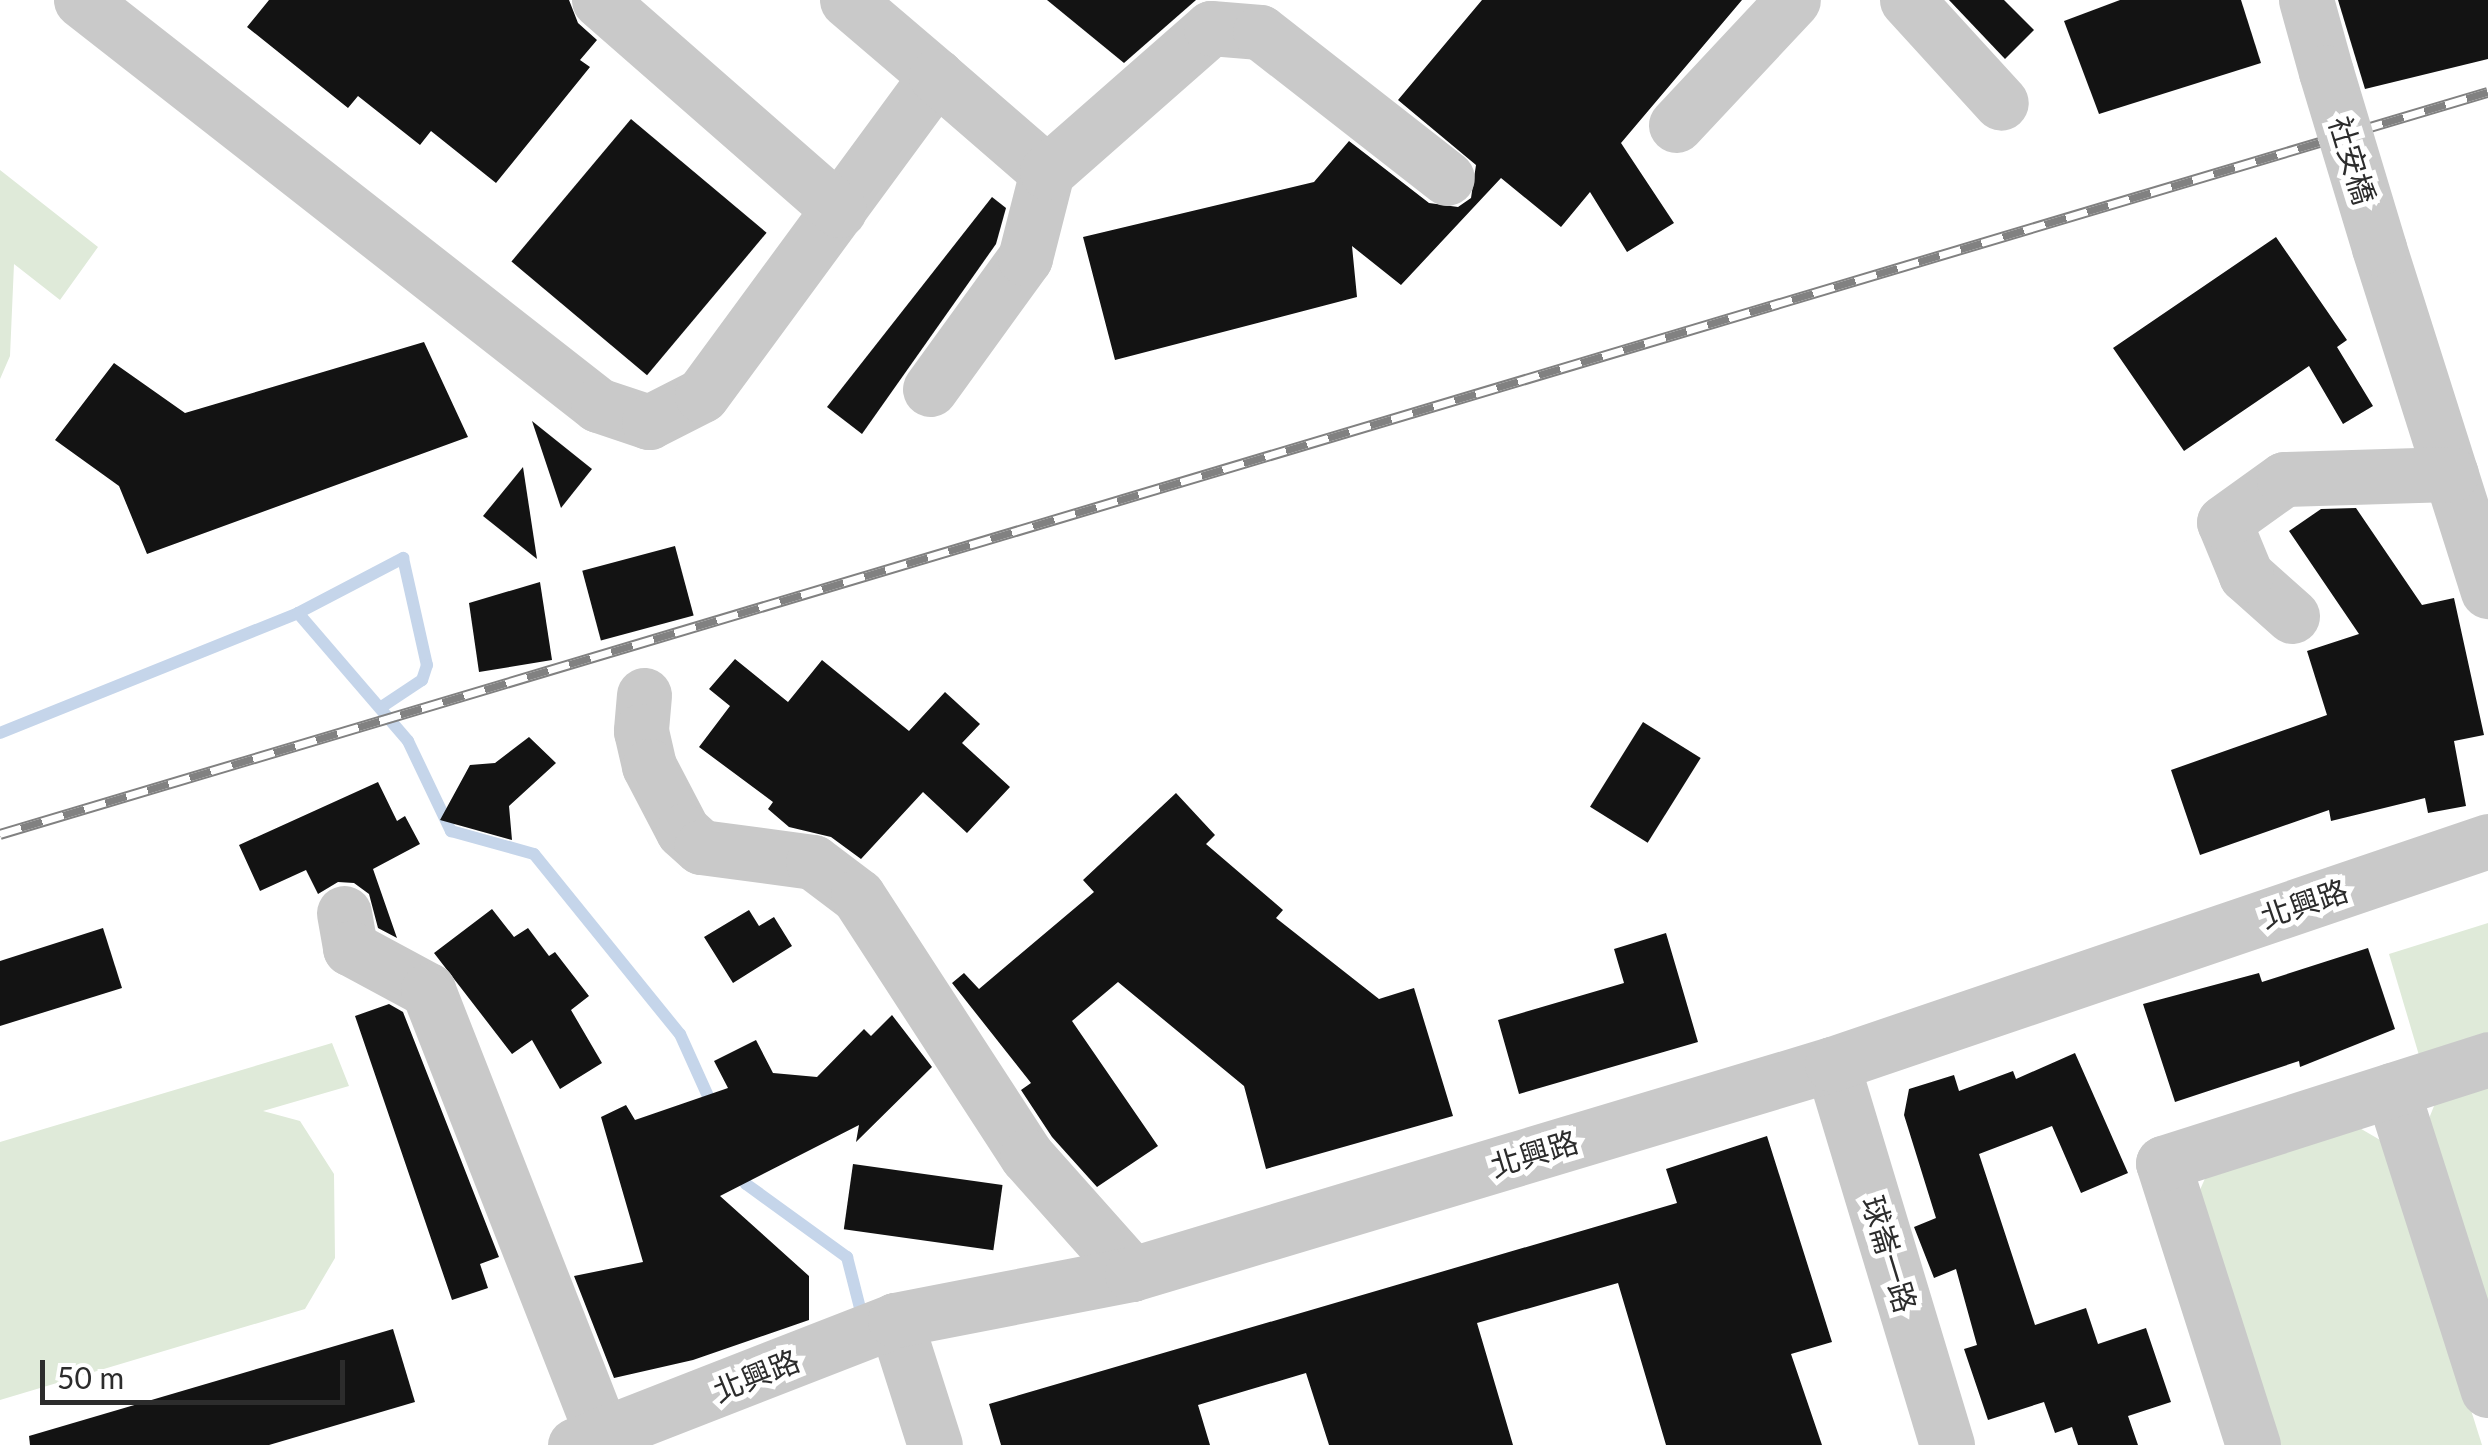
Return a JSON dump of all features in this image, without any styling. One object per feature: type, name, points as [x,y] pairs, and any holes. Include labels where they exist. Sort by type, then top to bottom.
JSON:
[{"type":"street","points":[[598,0],[839,210]]},
{"type":"street","points":[[847,0],[1047,172]]},
{"type":"street","points":[[1676,125],[1793,0]]},
{"type":"street","points":[[1907,0],[2001,103]]},
{"type":"street","name":"社安橋","points":[[2306,0],[2379,248],[2487,582]]},
{"type":"street","points":[[112,10],[598,405],[649,422],[702,395],[936,76]]},
{"type":"street","points":[[930,389],[1025,258],[1047,172],[1210,28],[1260,32],[1447,178]]},
{"type":"street","points":[[2292,616],[2246,575],[2224,522],[2284,479],[2451,474]]},
{"type":"street","points":[[644,695],[641,731],[650,766],[683,830],[701,847],[813,862],[858,896],[1026,1156],[1132,1274]]},
{"type":"street","name":"北興路","points":[[589,1440],[895,1320],[1132,1274],[1832,1064],[2488,840]]},
{"type":"street","points":[[344,913],[350,948],[428,990],[589,1440]]},
{"type":"street","points":[[2245,1443],[2163,1163],[2488,1059]]},
{"type":"street","name":"球崙一路","points":[[1832,1064],[1947,1445]]},
{"type":"street","points":[[2392,1090],[2488,1390]]},
{"type":"street","points":[[895,1320],[935,1445]]},
{"type":"green space","points":[[0,170],[98,247],[60,300],[14,264],[10,356],[0,379]]},
{"type":"green space","points":[[2488,923],[2488,1040],[2421,1062],[2389,954]]},
{"type":"green space","points":[[332,1043],[349,1086],[263,1111],[300,1121],[334,1174],[335,1258],[305,1309],[0,1400],[0,1142]]},
{"type":"green space","points":[[2488,1080],[2488,1305],[2422,1136],[2438,1096]]},
{"type":"green space","points":[[2351,1123],[2387,1144],[2482,1445],[2271,1445],[2196,1199],[2210,1167]]},
{"type":"building","points":[[269,0],[569,0],[578,23],[597,40],[580,60],[590,67],[496,183],[431,131],[420,145],[358,96],[348,108],[247,27]]},
{"type":"building","points":[[1047,0],[1196,0],[1124,63]]},
{"type":"building","points":[[1482,0],[1742,0],[1621,143],[1674,223],[1627,252],[1590,192],[1561,227],[1501,178],[1401,285],[1352,246],[1357,297],[1115,360],[1083,237],[1314,182],[1349,141],[1429,203],[1458,207],[1471,198],[1476,165],[1398,100]]},
{"type":"building","points":[[1949,0],[2004,0],[2034,30],[2005,59]]},
{"type":"building","points":[[2120,0],[2241,0],[2261,63],[2099,114],[2064,21]]},
{"type":"building","points":[[2338,0],[2488,0],[2488,59],[2365,89]]},
{"type":"building","points":[[631,119],[767,233],[647,375],[511,261]]},
{"type":"building","points":[[992,197],[1006,208],[996,244],[862,434],[827,407]]},
{"type":"building","points":[[2276,237],[2347,340],[2337,347],[2373,406],[2343,424],[2309,366],[2184,451],[2113,348]]},
{"type":"building","points":[[424,342],[468,437],[147,554],[119,486],[55,440],[114,363],[185,413]]},
{"type":"building","points":[[532,421],[592,469],[561,508]]},
{"type":"building","points":[[523,467],[537,559],[483,516]]},
{"type":"building","points":[[2356,508],[2422,605],[2454,598],[2484,735],[2454,741],[2466,806],[2428,813],[2425,798],[2331,821],[2329,810],[2200,855],[2171,770],[2327,715],[2307,651],[2359,634],[2289,531],[2321,509]]},
{"type":"building","points":[[675,546],[694,616],[601,640],[582,571]]},
{"type":"building","points":[[540,582],[552,660],[479,672],[469,603]]},
{"type":"building","points":[[735,659],[788,702],[822,660],[909,731],[945,692],[980,724],[962,743],[1010,787],[967,833],[923,792],[861,859],[831,837],[789,827],[768,809],[773,802],[699,747],[730,706],[709,689]]},
{"type":"building","points":[[1643,722],[1701,758],[1648,843],[1590,807]]},
{"type":"building","points":[[529,737],[556,763],[509,806],[512,840],[440,820],[470,765],[495,763]]},
{"type":"building","points":[[378,782],[397,821],[405,816],[420,844],[373,869],[397,938],[378,928],[369,894],[354,883],[338,882],[318,894],[306,870],[260,891],[239,845]]},
{"type":"building","points":[[1176,793],[1215,835],[1206,844],[1283,910],[1276,918],[1379,999],[1414,988],[1453,1116],[1266,1169],[1244,1086],[1118,982],[1072,1021],[1158,1146],[1097,1187],[1052,1137],[1021,1090],[1031,1083],[952,983],[964,973],[979,989],[1094,892],[1083,880]]},
{"type":"building","points":[[492,909],[514,937],[528,928],[549,956],[555,952],[589,996],[571,1010],[602,1063],[560,1089],[532,1040],[512,1054],[434,953]]},
{"type":"building","points":[[749,910],[759,926],[774,917],[792,946],[733,983],[704,937]]},
{"type":"building","points":[[103,928],[122,988],[0,1026],[0,961]]},
{"type":"building","points":[[1666,933],[1698,1042],[1519,1094],[1498,1020],[1624,983],[1614,949]]},
{"type":"building","points":[[2368,948],[2395,1029],[2300,1067],[2299,1061],[2175,1102],[2143,1004],[2259,973],[2262,982]]},
{"type":"building","points":[[389,1004],[403,1012],[499,1257],[480,1264],[488,1288],[452,1300],[355,1016]]},
{"type":"building","points":[[892,1015],[932,1067],[856,1142],[859,1125],[720,1196],[809,1276],[809,1320],[693,1360],[614,1378],[574,1276],[643,1262],[601,1117],[626,1105],[635,1120],[728,1088],[714,1061],[756,1040],[773,1073],[817,1077],[864,1029],[871,1036]]},
{"type":"building","points":[[2075,1053],[2128,1173],[2081,1193],[2052,1126],[1979,1154],[2035,1325],[2086,1308],[2098,1344],[2146,1328],[2171,1402],[2128,1416],[2138,1445],[2078,1445],[2072,1427],[2055,1433],[2044,1402],[1988,1420],[1964,1349],[1977,1345],[1956,1269],[1934,1278],[1914,1227],[1936,1218],[1904,1115],[1909,1089],[1954,1075],[1959,1091],[2013,1071],[2016,1079]]},
{"type":"building","points":[[1767,1136],[1832,1342],[1791,1354],[1822,1445],[1666,1445],[1618,1283],[1477,1323],[1513,1445],[1329,1445],[1306,1373],[1198,1405],[1210,1445],[1001,1445],[989,1404],[1677,1203],[1666,1169]]},
{"type":"building","points":[[853,1164],[1003,1185],[993,1250],[844,1229]]},
{"type":"building","points":[[393,1329],[415,1402],[269,1445],[30,1445],[29,1436]]},
{"type":"waterway","points":[[298,613],[403,558],[427,665],[422,680],[383,706]]},
{"type":"waterway","points":[[0,733],[298,613],[408,741],[451,831],[534,854],[680,1034],[713,1107]]},
{"type":"waterway","points":[[741,1171],[746,1184],[847,1257],[860,1308]]},
{"type":"railway","points":[[0,834],[2488,92]]}]
